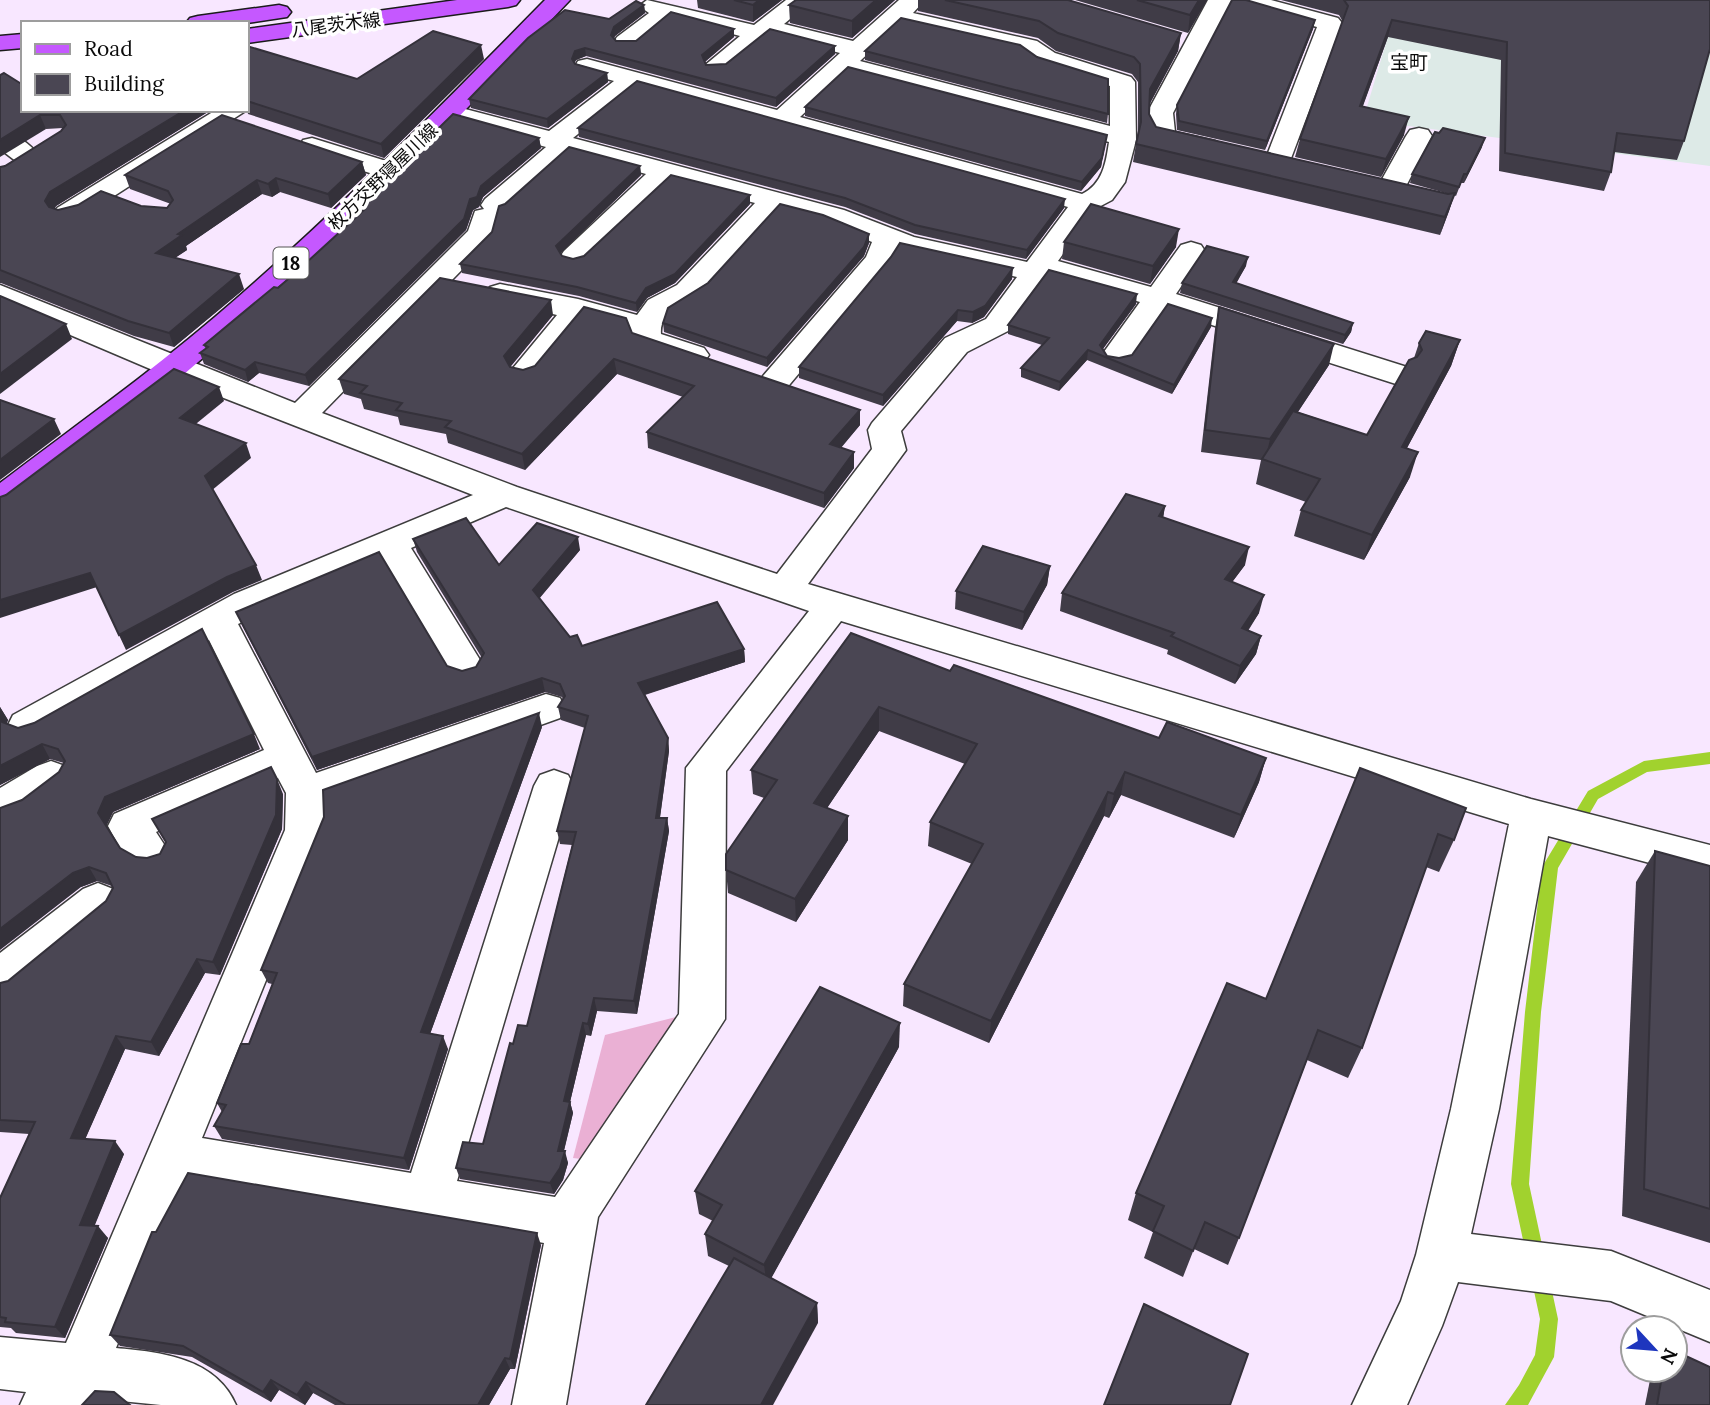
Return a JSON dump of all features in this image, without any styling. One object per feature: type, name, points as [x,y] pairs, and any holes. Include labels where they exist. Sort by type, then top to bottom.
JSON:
[{"type":"main road","name":"八尾茨木線","points":[[212,21],[363,0]]},
{"type":"main road","name":"八尾茨木線","points":[[248,36],[508,0]]},
{"type":"main road","name":"枚方交野寝屋川線","points":[[6,489],[173,367],[341,219],[450,113],[558,0]]},
{"type":"main road","points":[[0,43],[21,41]]},
{"type":"main road","points":[[0,64],[21,62]]},
{"type":"street","points":[[716,66],[801,0]]},
{"type":"street","points":[[1163,137],[1160,113],[1182,41],[1220,0]]},
{"type":"street","points":[[626,42],[659,8],[762,30],[1122,132],[1163,137],[1264,160],[1330,23],[1244,0]]},
{"type":"street","points":[[782,119],[851,57],[896,6],[1036,36],[1046,58],[1122,82],[1122,132],[1116,170],[1104,192],[1085,203],[997,325],[956,345],[878,417],[889,450],[784,590]]},
{"type":"street","points":[[587,66],[1085,203]]},
{"type":"street","points":[[300,416],[482,233],[490,211],[559,143],[632,79]]},
{"type":"street","points":[[67,214],[240,112]]},
{"type":"street","points":[[450,113],[834,216],[853,227],[889,237],[1036,268],[1158,298],[1396,374]]},
{"type":"street","points":[[1416,196],[1377,187],[1419,136]]},
{"type":"street","points":[[0,137],[36,150],[0,172]]},
{"type":"street","points":[[288,138],[389,172]]},
{"type":"street","points":[[574,257],[665,172]]},
{"type":"street","points":[[104,192],[139,204]]},
{"type":"street","points":[[772,201],[687,292],[659,306],[645,326],[646,339],[761,378],[879,260],[889,237]]},
{"type":"street","points":[[1117,356],[1191,251]]},
{"type":"street","points":[[435,279],[645,326]]},
{"type":"street","points":[[0,294],[173,367],[505,495],[784,590],[1561,822],[1710,862]]},
{"type":"street","points":[[525,373],[578,309]]},
{"type":"street","points":[[27,725],[247,603],[505,495]]},
{"type":"street","points":[[390,543],[466,668]]},
{"type":"street","points":[[539,1405],[575,1209],[702,1019],[706,768],[833,606]]},
{"type":"street","points":[[64,1387],[171,1155],[306,830],[297,775],[218,621]]},
{"type":"street","points":[[150,855],[129,826],[297,775],[546,708]]},
{"type":"street","points":[[0,808],[51,777]]},
{"type":"street","points":[[427,1199],[554,786]]},
{"type":"street","points":[[1380,1405],[1424,1308],[1441,1255],[1475,1108],[1561,822]]},
{"type":"street","points":[[0,979],[99,901]]},
{"type":"street","points":[[171,1155],[572,1224]]},
{"type":"street","points":[[1441,1255],[1611,1276],[1710,1316]]},
{"type":"street","points":[[0,1363],[64,1387],[169,1379],[209,1405]]},
{"type":"shaded area","points":[[1710,0],[1710,166],[1363,120],[1397,6]]},
{"type":"shaded area","points":[[676,1017],[581,1159],[573,1158],[605,1035]]},
{"type":"building","points":[[734,0],[759,0],[753,5]]},
{"type":"building","points":[[796,0],[876,0],[852,21],[789,5]]},
{"type":"building","points":[[945,0],[1068,0],[1181,33],[1150,89],[1149,114],[1156,127],[1448,194],[1455,193],[1445,217],[1136,144],[1141,122],[1140,64],[1134,57],[1058,33],[1039,21]]},
{"type":"building","points":[[1137,0],[1199,0],[1190,15]]},
{"type":"building","points":[[1232,0],[1246,0],[1315,20],[1267,141],[1179,121],[1177,105]]},
{"type":"building","points":[[1344,0],[1710,0],[1710,49],[1684,141],[1617,133],[1611,172],[1505,153],[1507,42],[1392,20],[1360,106],[1409,117],[1386,159],[1300,139],[1348,6]]},
{"type":"building","points":[[636,1],[644,5],[614,27],[611,35],[616,41],[636,41],[671,12],[734,29],[702,55],[706,65],[726,64],[770,29],[835,46],[776,98],[585,48],[575,51],[572,59],[575,64],[607,73],[547,119],[469,99],[528,38],[565,10],[609,19]]},
{"type":"building","points":[[901,18],[1020,45],[1037,57],[1108,79],[1108,114],[865,51]]},
{"type":"building","points":[[433,31],[481,45],[381,144],[248,101],[248,46],[357,79]]},
{"type":"building","points":[[848,67],[1107,135],[1102,158],[1082,182],[805,107]]},
{"type":"building","points":[[4,73],[21,84],[21,112],[182,112],[50,192],[45,201],[49,207],[58,210],[78,205],[101,191],[141,206],[167,208],[173,200],[168,191],[125,175],[222,115],[362,162],[328,194],[276,178],[268,184],[257,180],[178,234],[182,235],[156,253],[239,274],[169,333],[128,321],[0,270],[0,167],[61,131],[66,125],[60,115],[40,115],[0,140],[0,75]]},
{"type":"building","points":[[637,81],[1065,199],[1027,250],[915,225],[845,198],[578,128]]},
{"type":"building","points":[[453,114],[539,138],[481,186],[477,197],[470,199],[464,219],[305,375],[255,362],[245,370],[200,353],[208,347],[204,345],[274,287],[278,288],[365,209],[358,207]]},
{"type":"building","points":[[1443,128],[1485,138],[1459,187],[1412,174],[1435,132],[1439,133]]},
{"type":"building","points":[[569,147],[640,166],[556,246],[562,256],[573,259],[584,256],[671,175],[750,195],[675,274],[646,288],[636,303],[577,287],[460,264],[492,232],[499,206],[505,204]]},
{"type":"building","points":[[780,204],[823,215],[869,234],[864,247],[767,358],[663,323],[668,308],[708,283]]},
{"type":"building","points":[[1091,204],[1179,229],[1153,266],[1064,242]]},
{"type":"building","points":[[900,243],[1013,268],[985,306],[973,312],[958,310],[883,395],[799,367],[891,257]]},
{"type":"building","points":[[1207,246],[1248,257],[1233,282],[1353,323],[1345,335],[1182,283]]},
{"type":"building","points":[[1049,270],[1137,294],[1100,345],[1107,356],[1119,358],[1132,355],[1168,304],[1212,318],[1174,385],[1088,350],[1060,382],[1021,368],[1049,338],[1008,325]]},
{"type":"building","points":[[440,278],[551,300],[504,356],[510,367],[523,370],[535,366],[584,307],[626,318],[632,333],[860,410],[830,444],[854,452],[824,493],[647,432],[694,386],[614,359],[522,454],[445,427],[451,421],[396,410],[402,403],[360,393],[367,386],[339,379]]},
{"type":"building","points":[[0,296],[66,324],[0,374]]},
{"type":"building","points":[[1219,307],[1334,344],[1270,439],[1205,430]]},
{"type":"building","points":[[1426,331],[1460,340],[1402,447],[1418,452],[1372,535],[1301,510],[1320,479],[1262,459],[1293,411],[1367,435],[1409,360],[1417,357],[1422,350],[1419,343]]},
{"type":"building","points":[[174,369],[219,387],[180,418],[246,443],[205,476],[256,565],[227,577],[119,635],[90,573],[0,600],[0,497]]},
{"type":"building","points":[[0,400],[54,419],[0,460]]},
{"type":"building","points":[[1126,494],[1165,506],[1159,516],[1249,547],[1225,579],[1264,595],[1242,628],[1261,636],[1240,666],[1171,636],[1174,633],[1062,593]]},
{"type":"building","points":[[466,518],[499,565],[537,523],[578,537],[533,590],[570,637],[577,635],[582,646],[717,602],[744,649],[638,683],[668,738],[656,818],[667,818],[634,1001],[594,998],[588,1024],[583,1023],[564,1101],[570,1102],[558,1151],[565,1151],[560,1168],[550,1183],[456,1168],[463,1142],[483,1144],[510,1043],[513,1044],[518,1025],[527,1026],[576,832],[557,831],[588,716],[558,707],[565,696],[560,684],[542,678],[312,757],[236,612],[379,552],[447,666],[462,671],[476,667],[484,653],[413,539]]},
{"type":"building","points":[[983,546],[1050,566],[1024,612],[956,591]]},
{"type":"building","points":[[202,629],[254,734],[105,797],[98,813],[120,848],[136,857],[147,858],[160,854],[166,842],[152,819],[271,767],[277,779],[276,815],[213,962],[197,959],[151,1042],[116,1036],[71,1138],[115,1141],[80,1225],[98,1226],[55,1327],[5,1322],[6,1318],[0,1317],[0,1198],[35,1122],[0,1120],[0,983],[8,981],[106,901],[113,888],[106,873],[89,867],[73,873],[0,929],[0,808],[22,800],[59,772],[65,761],[58,749],[42,744],[0,766],[0,718],[2,722],[18,728],[34,723]]},
{"type":"building","points":[[851,633],[950,671],[954,665],[1159,738],[1167,722],[1266,758],[1241,815],[1125,772],[1114,794],[1108,792],[991,1021],[904,984],[983,844],[930,822],[977,744],[879,707],[814,803],[848,816],[795,899],[726,870],[726,854],[777,780],[751,770]]},
{"type":"building","points":[[539,713],[421,1032],[443,1036],[404,1158],[214,1126],[226,1105],[217,1103],[241,1044],[249,1044],[277,973],[261,970],[324,817],[323,790]]},
{"type":"building","points":[[1360,768],[1466,808],[1454,840],[1438,834],[1362,1048],[1318,1030],[1239,1238],[1205,1222],[1193,1251],[1153,1231],[1164,1206],[1136,1193],[1227,983],[1266,999]]},
{"type":"building","points":[[1655,851],[1710,866],[1710,1209],[1644,1189]]},
{"type":"building","points":[[820,987],[900,1023],[764,1265],[705,1234],[722,1205],[695,1191]]},
{"type":"building","points":[[188,1173],[537,1233],[510,1359],[505,1358],[478,1405],[346,1405],[306,1382],[297,1395],[271,1380],[263,1392],[183,1346],[110,1335],[152,1232],[156,1232]]},
{"type":"building","points":[[734,1258],[817,1303],[761,1405],[646,1405]]},
{"type":"building","points":[[1144,1304],[1248,1354],[1230,1405],[1104,1405]]},
{"type":"building","points":[[1689,1357],[1710,1367],[1710,1405],[1657,1405],[1661,1384],[1689,1384]]},
{"type":"building","points":[[95,1391],[114,1392],[130,1405],[82,1405]]},
{"type":"waterway","points":[[1515,1405],[1526,1392],[1544,1357],[1549,1319],[1520,1184],[1533,1012],[1550,867],[1593,795],[1644,767],[1710,758]]},
{"type":"district","name":"宝町","points":[[1409,62]]}]
